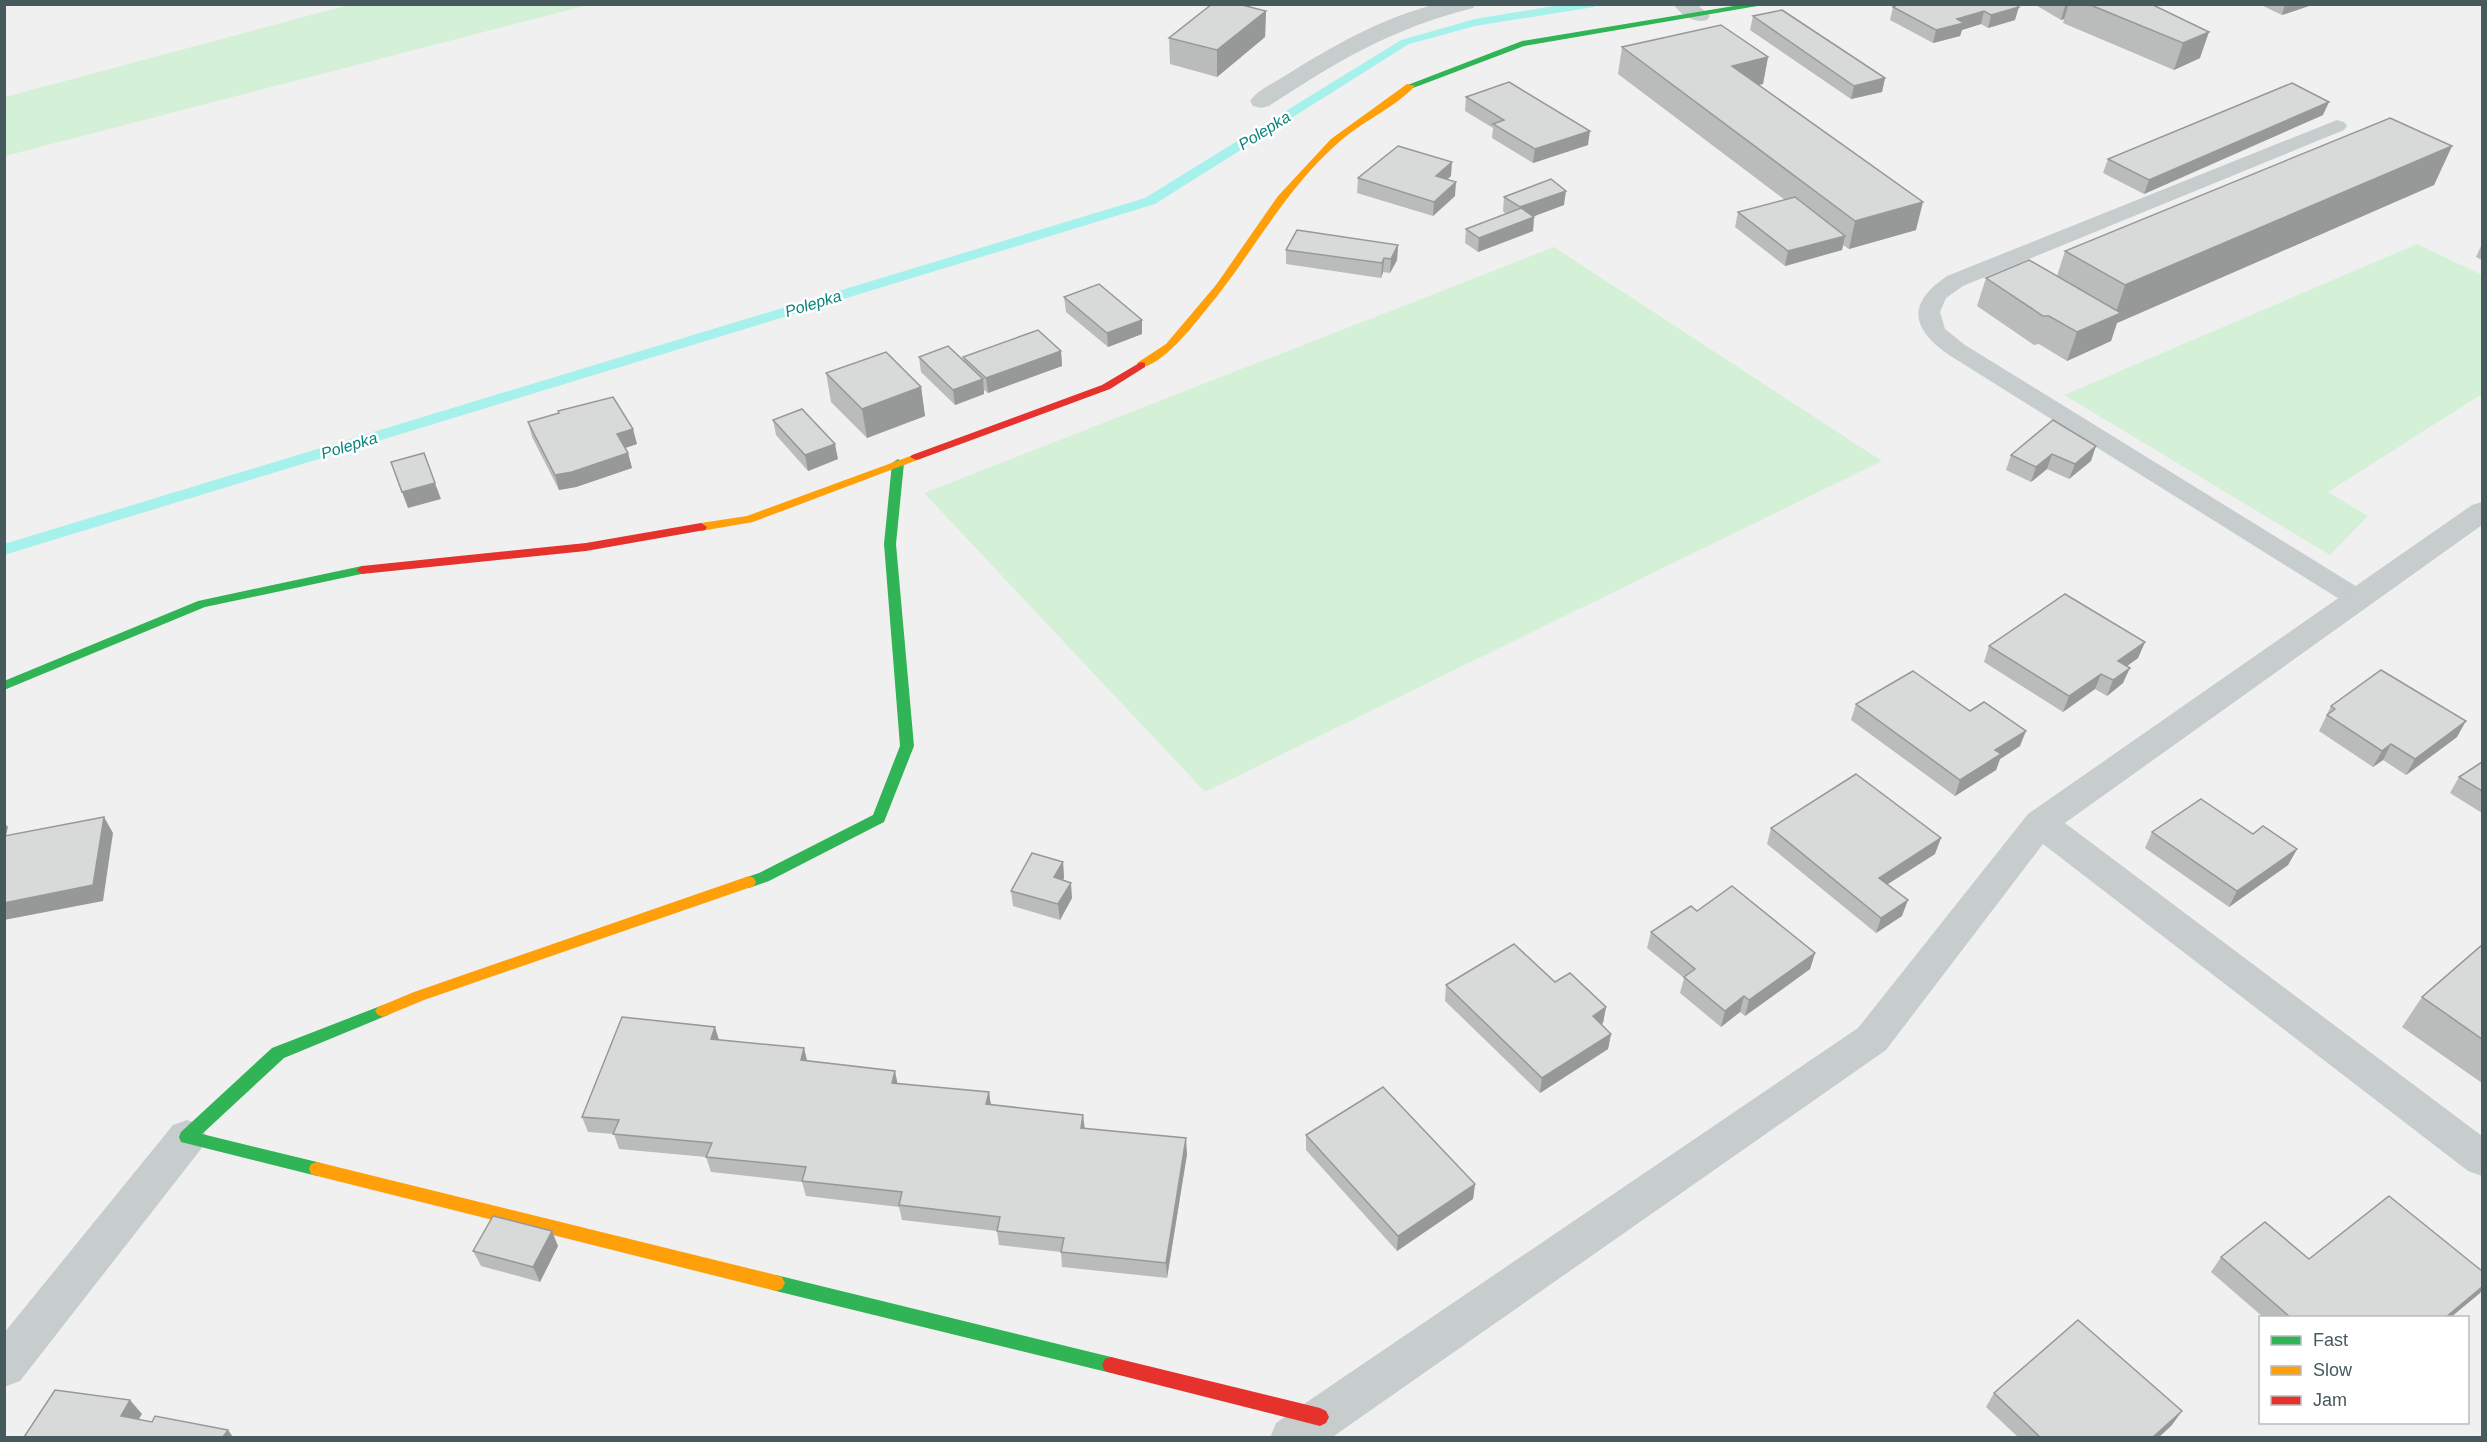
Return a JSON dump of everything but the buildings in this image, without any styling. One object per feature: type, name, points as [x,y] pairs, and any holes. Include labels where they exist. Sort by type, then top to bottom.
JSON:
[{"type":"street","points":[[1261,101],[1318,63],[1380,30],[1429,13],[1466,4]]},
{"type":"street","points":[[4,686],[202,604],[345,572],[586,547],[749,519],[1106,387],[1170,346],[1220,287],[1281,198],[1334,141],[1406,87],[1522,44],[1692,10],[1765,4]]},
{"type":"street","points":[[4,1367],[187,1137],[278,1053],[419,996],[764,877],[879,818],[908,746],[890,544],[898,463]]},
{"type":"street","points":[[187,1137],[1306,1427],[1872,1040],[2040,823],[2482,511]]},
{"type":"street","points":[[2040,823],[2482,1159]]},
{"type":"lane","points":[[2337,126],[1956,280],[1935,295],[1929,310],[1929,322],[1938,337],[1957,350],[2358,599]]},
{"type":"green space","points":[[352,4],[588,5],[5,156],[5,97]]},
{"type":"green space","points":[[2417,244],[2482,275],[2482,394],[2328,492],[2368,516],[2330,555],[2064,395]]},
{"type":"green space","points":[[1554,247],[1882,461],[1205,792],[924,493]]},
{"type":"waterway","name":"Polepka","points":[[4,550],[1150,201],[1405,42],[1475,23],[1594,4]]},
{"type":"traffic: fast","points":[[1410,86],[1522,44],[1765,4]]},
{"type":"traffic: fast","points":[[749,882],[764,877],[879,818],[907,746],[890,544],[898,463]]},
{"type":"traffic: fast","points":[[4,686],[202,604],[362,570]]},
{"type":"traffic: fast","points":[[317,1169],[187,1137],[278,1053],[383,1011]]},
{"type":"traffic: fast","points":[[776,1283],[1111,1365]]},
{"type":"traffic: slow","points":[[1141,365],[1170,346],[1220,287],[1281,198],[1334,141],[1410,86]]},
{"type":"traffic: slow","points":[[701,527],[749,519],[916,457]]},
{"type":"traffic: slow","points":[[383,1011],[419,996],[749,882]]},
{"type":"traffic: slow","points":[[317,1169],[776,1283]]},
{"type":"traffic: jam","points":[[916,457],[1106,387],[1141,365]]},
{"type":"traffic: jam","points":[[362,570],[586,547],[701,527]]},
{"type":"traffic: jam","points":[[1111,1365],[1320,1417]]}]
